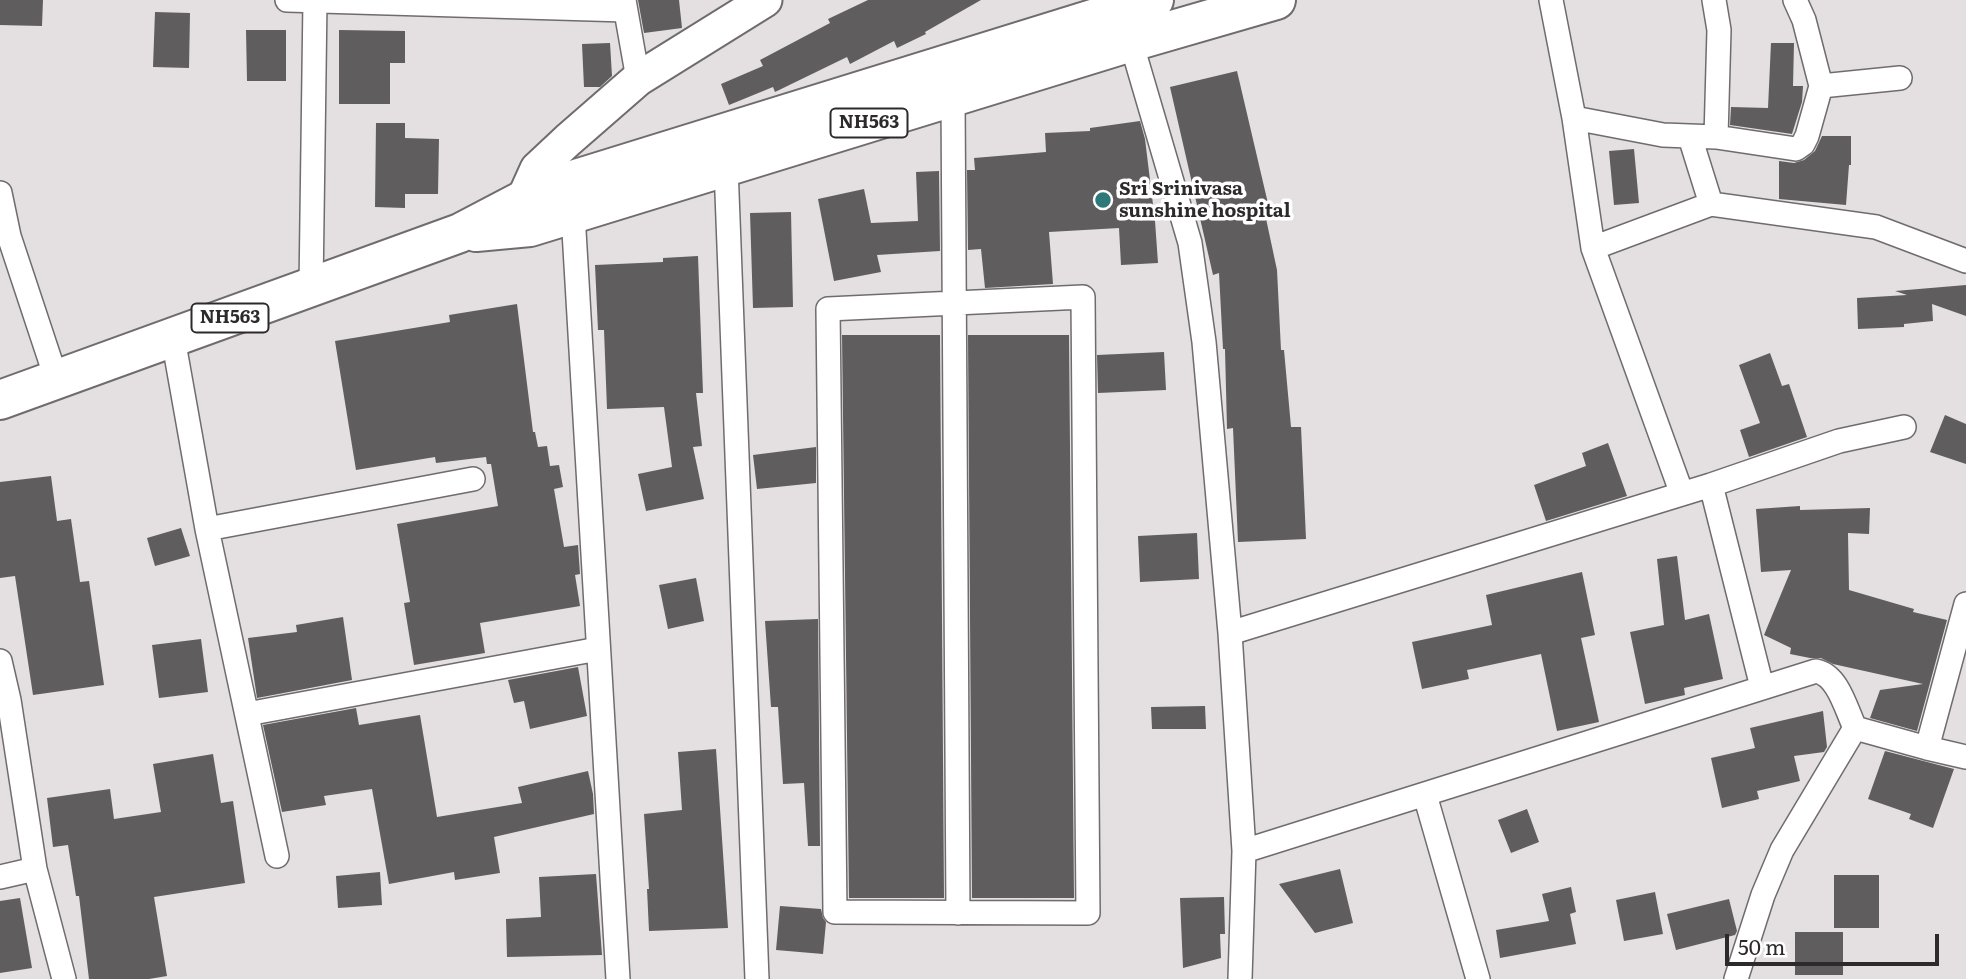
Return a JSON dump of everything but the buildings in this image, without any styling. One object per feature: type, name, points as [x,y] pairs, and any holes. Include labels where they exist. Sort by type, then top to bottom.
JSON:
[{"type":"highway","name":"NH563","points":[[526,214],[563,183],[1154,0]]},
{"type":"highway","name":"NH563","points":[[0,400],[460,233],[526,214],[573,214],[1276,0]]},
{"type":"street","points":[[287,0],[624,5],[638,79]]},
{"type":"street","points":[[526,214],[537,169],[638,79],[765,0]]},
{"type":"street","points":[[1551,0],[1574,118],[1593,248],[1682,494]]},
{"type":"street","points":[[1714,0],[1719,30],[1716,137]]},
{"type":"street","points":[[1574,118],[1663,135],[1716,137],[1796,149],[1807,136],[1821,86],[1804,20],[1795,0]]},
{"type":"street","points":[[311,289],[315,1]]},
{"type":"street","points":[[1131,42],[1189,243],[1204,342],[1230,633],[1244,851],[1240,979]]},
{"type":"street","points":[[1821,86],[1900,78]]},
{"type":"street","points":[[953,97],[958,913]]},
{"type":"street","points":[[1690,137],[1711,204]]},
{"type":"street","points":[[726,167],[757,979]]},
{"type":"street","points":[[0,193],[4,237],[58,381]]},
{"type":"street","points":[[1593,248],[1711,204],[1876,227],[1966,261]]},
{"type":"street","points":[[573,214],[618,979]]},
{"type":"street","points":[[1083,297],[1087,913],[835,912],[828,309],[953,303],[1083,297]]},
{"type":"street","points":[[173,338],[208,529],[277,856]]},
{"type":"street","points":[[1230,633],[1711,485],[1839,441],[1903,427]]},
{"type":"street","points":[[208,529],[473,479]]},
{"type":"street","points":[[1711,485],[1762,687]]},
{"type":"street","points":[[1927,748],[1966,604]]},
{"type":"street","points":[[247,714],[598,649]]},
{"type":"street","points":[[0,662],[4,701],[35,869],[64,979]]},
{"type":"street","points":[[1244,851],[1816,671],[1831,678],[1855,728],[1966,757]]},
{"type":"street","points":[[1735,979],[1763,895],[1782,850],[1855,728]]},
{"type":"street","points":[[1425,795],[1478,979]]},
{"type":"street","points":[[0,877],[35,869]]},
{"type":"place","name":"Sri Srinivasa sunshine hospital","points":[[1103,200]]}]
